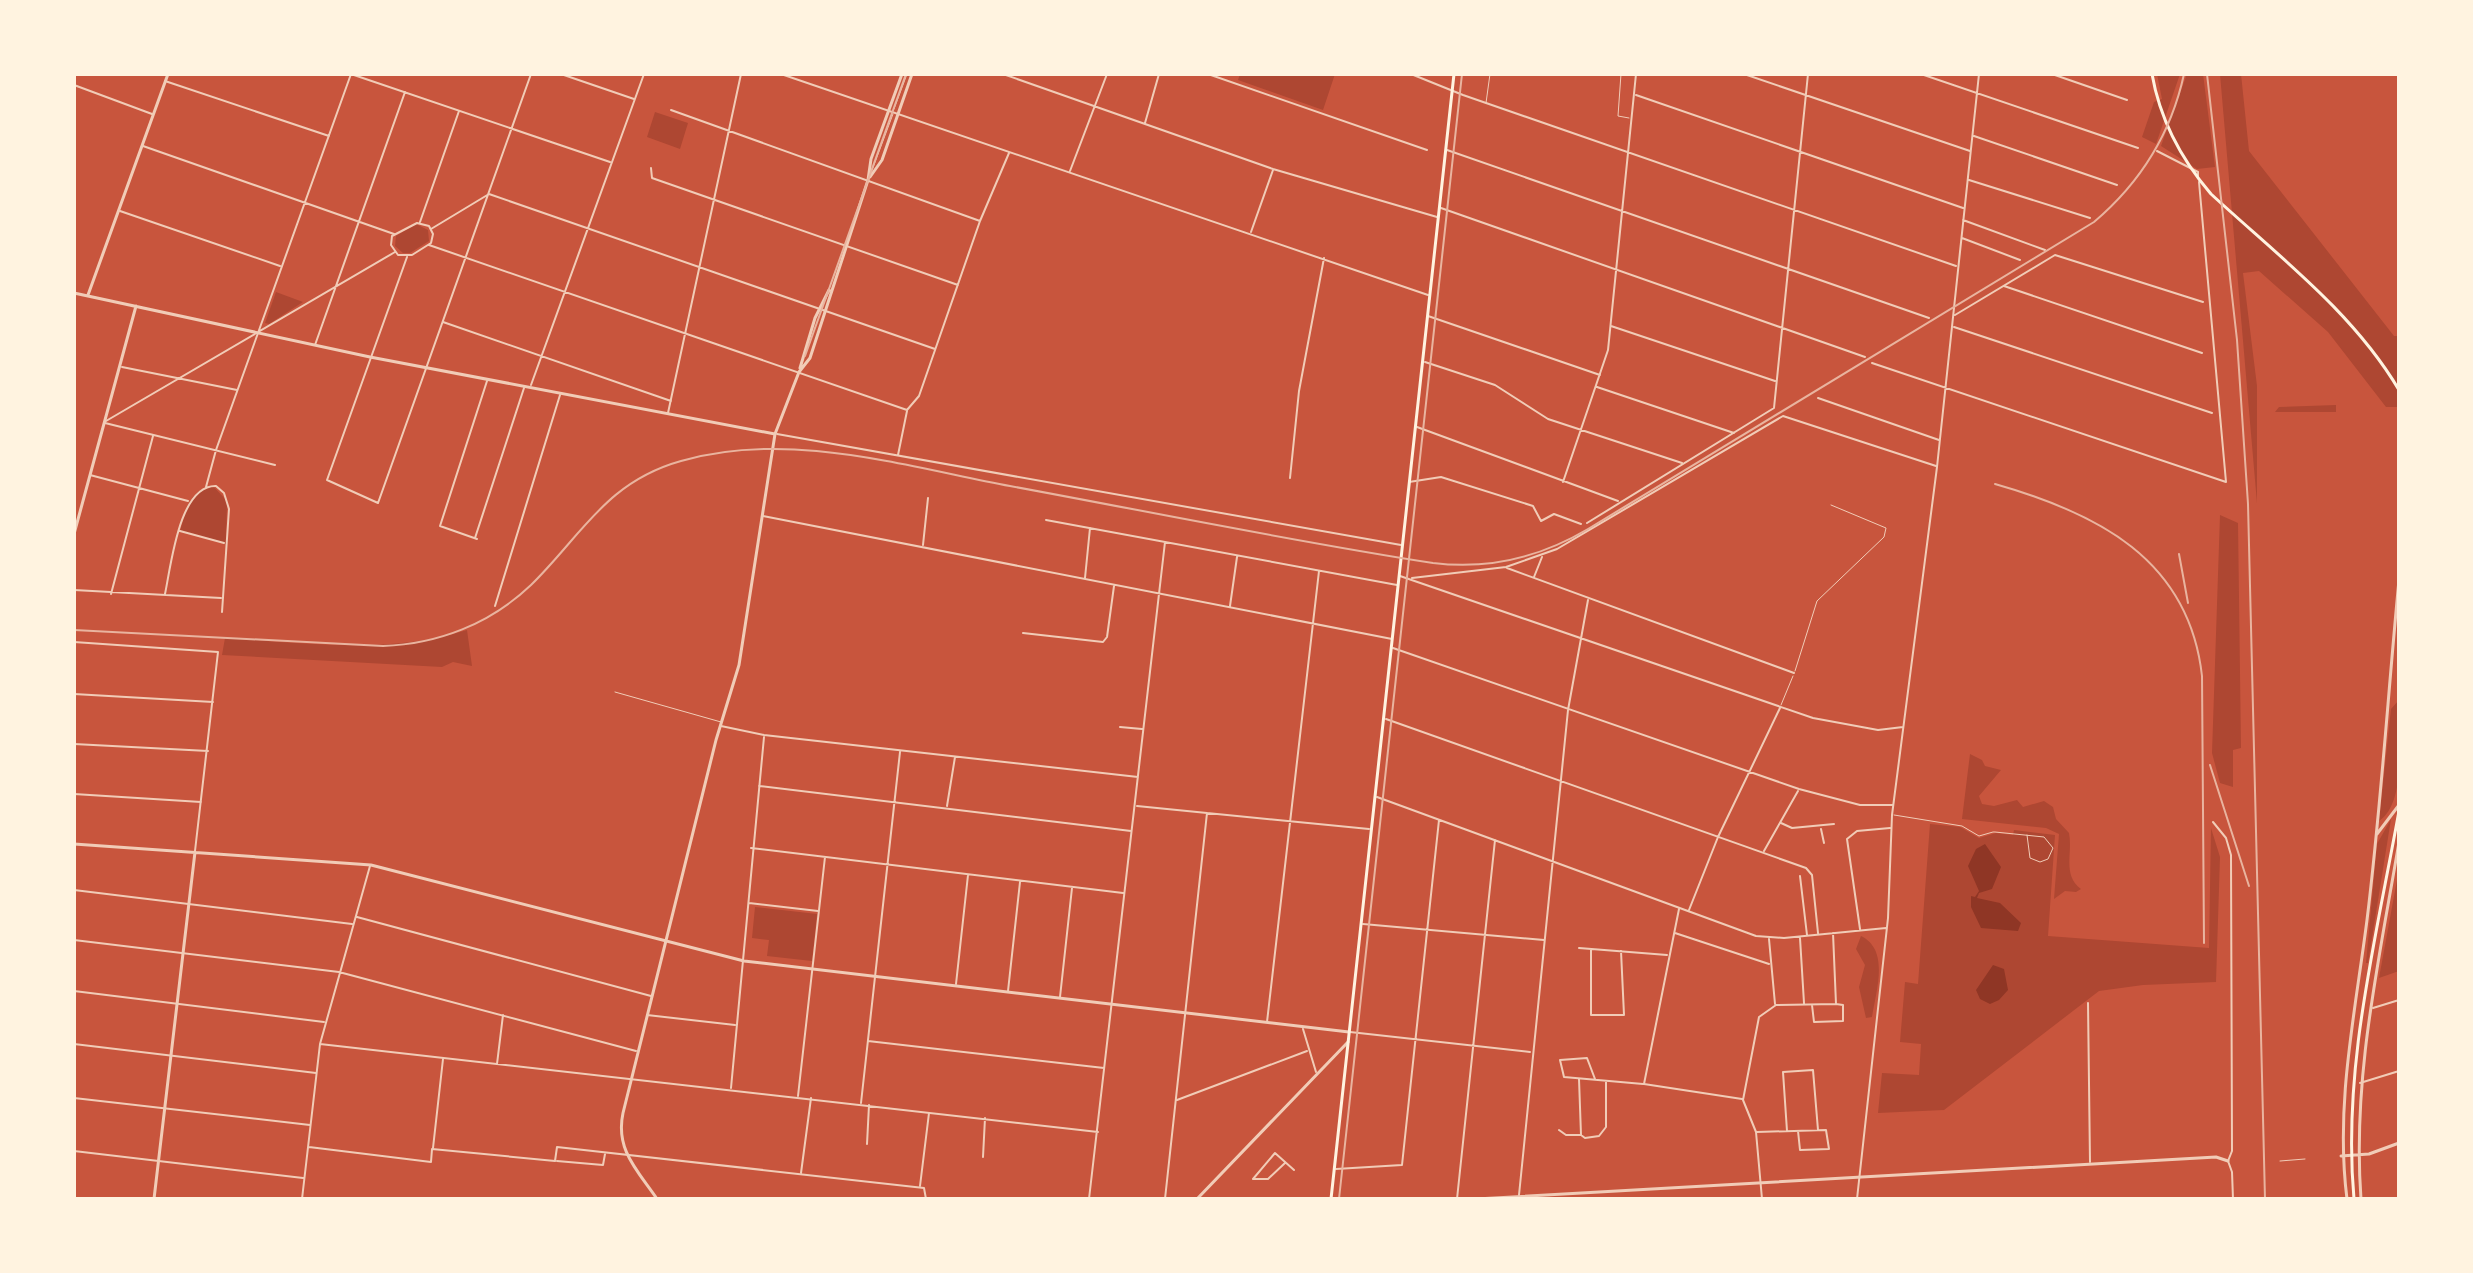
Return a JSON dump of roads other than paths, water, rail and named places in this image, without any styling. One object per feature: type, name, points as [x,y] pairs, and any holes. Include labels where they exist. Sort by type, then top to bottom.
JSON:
[{"type":"main road","points":[[1331,1199],[1454,74]]},
{"type":"main road","points":[[2152,74],[2170,132],[2189,167],[2211,194],[2352,327],[2399,390]]},
{"type":"main road","points":[[2354,1199],[2350,1134],[2356,1057],[2399,811]]},
{"type":"street","points":[[88,295],[168,74]]},
{"type":"street","points":[[165,594],[189,501],[206,487],[257,333],[351,74],[611,163]]},
{"type":"street","points":[[420,223],[431,229],[433,238],[429,245],[407,257],[327,480],[378,503],[531,74]]},
{"type":"street","points":[[561,74],[635,99]]},
{"type":"street","points":[[487,380],[440,526],[476,539],[527,388],[644,74]]},
{"type":"street","points":[[668,414],[741,74]]},
{"type":"street","points":[[781,74],[1429,295]]},
{"type":"street","points":[[868,180],[882,160],[893,113],[907,74]]},
{"type":"street","points":[[799,372],[810,358],[868,180],[871,159],[907,74]]},
{"type":"street","points":[[1003,74],[1273,169],[1438,217]]},
{"type":"street","points":[[1070,173],[1107,74]]},
{"type":"street","points":[[1145,124],[1159,74]]},
{"type":"street","points":[[1208,74],[1427,150]]},
{"type":"street","points":[[1411,74],[1957,267]]},
{"type":"street","points":[[1563,482],[1601,375],[1611,326],[1636,74]]},
{"type":"street","points":[[1744,74],[1971,152]]},
{"type":"street","points":[[1587,523],[1774,408],[1808,74]]},
{"type":"street","points":[[1921,74],[2138,148]]},
{"type":"street","points":[[1857,1199],[1887,927],[1893,805],[1937,467],[1979,74]]},
{"type":"street","points":[[2052,74],[2127,100]]},
{"type":"street","points":[[165,81],[330,137]]},
{"type":"street","points":[[74,85],[153,115]]},
{"type":"street","points":[[314,346],[405,92]]},
{"type":"street","points":[[1635,94],[1964,209]]},
{"type":"street","points":[[407,257],[395,252],[390,241],[394,234],[420,223],[459,110]]},
{"type":"street","points":[[671,110],[980,221]]},
{"type":"street","points":[[1973,135],[2117,185]]},
{"type":"street","points":[[142,146],[394,234]]},
{"type":"street","points":[[1446,150],[1929,318]]},
{"type":"street","points":[[1872,363],[2226,482],[2198,172],[2157,151]]},
{"type":"street","points":[[898,456],[907,410],[919,396],[980,221],[1009,152]]},
{"type":"street","points":[[651,168],[650,177],[958,285]]},
{"type":"street","points":[[1250,233],[1273,169]]},
{"type":"street","points":[[1967,179],[2090,218]]},
{"type":"street","points":[[431,229],[489,194],[935,349]]},
{"type":"street","points":[[1439,207],[1865,357]]},
{"type":"street","points":[[119,211],[282,266]]},
{"type":"street","points":[[1962,220],[2045,250]]},
{"type":"street","points":[[1960,237],[2020,260]]},
{"type":"street","points":[[429,245],[907,410]]},
{"type":"street","points":[[104,423],[395,252]]},
{"type":"street","points":[[1953,315],[2055,255],[2203,302]]},
{"type":"street","points":[[1290,478],[1299,391],[1324,258]]},
{"type":"street","points":[[657,1199],[626,1154],[621,1119],[746,630],[771,449],[819,307],[832,286]]},
{"type":"street","points":[[2003,286],[2202,353]]},
{"type":"street","points":[[74,293],[314,346],[527,388],[1402,546]]},
{"type":"street","points":[[74,534],[136,306]]},
{"type":"street","points":[[1427,316],[1601,375]]},
{"type":"street","points":[[442,321],[671,401]]},
{"type":"street","points":[[1611,326],[1776,382]]},
{"type":"street","points":[[1953,326],[2212,413]]},
{"type":"street","points":[[1422,361],[1495,385],[1548,419],[1683,464]]},
{"type":"street","points":[[119,367],[238,391]]},
{"type":"street","points":[[1597,387],[1735,433]]},
{"type":"street","points":[[495,606],[561,394]]},
{"type":"street","points":[[1818,398],[1940,441]]},
{"type":"street","points":[[1412,578],[1506,567],[1543,555],[1596,529],[1783,416],[1937,467]]},
{"type":"street","points":[[104,423],[275,465]]},
{"type":"street","points":[[1416,427],[1620,502]]},
{"type":"street","points":[[111,594],[154,435]]},
{"type":"street","points":[[90,475],[189,501]]},
{"type":"street","points":[[1409,482],[1441,477],[1533,506],[1541,521],[1554,514],[1581,524]]},
{"type":"street","points":[[206,487],[218,487],[227,501],[222,612]]},
{"type":"street","points":[[922,547],[928,498]]},
{"type":"street","points":[[761,516],[1393,639]]},
{"type":"street","points":[[1046,520],[1398,585]]},
{"type":"street","points":[[1085,579],[1091,527]]},
{"type":"street","points":[[180,531],[226,544]]},
{"type":"street","points":[[1089,1199],[1165,542]]},
{"type":"street","points":[[1534,578],[1543,555]]},
{"type":"street","points":[[1230,606],[1237,556]]},
{"type":"street","points":[[1506,567],[1588,600],[1794,673]]},
{"type":"street","points":[[1267,1022],[1319,571]]},
{"type":"street","points":[[1399,576],[1780,707],[1827,721],[1878,730],[1903,727]]},
{"type":"street","points":[[2347,1199],[2343,1156],[2345,1079],[2374,847],[2399,580]]},
{"type":"street","points":[[1023,633],[1103,642],[1107,637],[1114,585]]},
{"type":"street","points":[[74,590],[222,598]]},
{"type":"street","points":[[1518,1196],[1568,710],[1588,600]]},
{"type":"street","points":[[74,642],[218,652],[209,751],[154,1199]]},
{"type":"street","points":[[1393,648],[1799,789],[1860,805],[1893,805]]},
{"type":"street","points":[[74,694],[214,702]]},
{"type":"street","points":[[1689,912],[1718,837],[1780,707]]},
{"type":"street","points":[[1384,718],[1810,870],[1818,934]]},
{"type":"street","points":[[721,724],[764,735],[1138,777]]},
{"type":"street","points":[[1120,727],[1143,729]]},
{"type":"street","points":[[731,1090],[749,903],[751,848],[764,735]]},
{"type":"street","points":[[74,744],[209,751]]},
{"type":"street","points":[[861,1104],[900,750]]},
{"type":"street","points":[[947,807],[955,756]]},
{"type":"street","points":[[759,786],[1133,831]]},
{"type":"street","points":[[1763,852],[1799,789]]},
{"type":"street","points":[[74,794],[202,802]]},
{"type":"street","points":[[1375,797],[1440,818],[1689,912],[1769,938],[1887,927]]},
{"type":"street","points":[[2374,847],[2378,829],[2399,805]]},
{"type":"street","points":[[1136,806],[1372,829]]},
{"type":"street","points":[[1165,1199],[1207,813]]},
{"type":"street","points":[[1335,1169],[1402,1165],[1440,818]]},
{"type":"street","points":[[1780,822],[1792,828],[1821,828],[1834,824]]},
{"type":"street","points":[[2213,822],[2224,834],[2231,855],[2232,1151],[2228,1161],[2232,1172],[2233,1199]]},
{"type":"street","points":[[1821,828],[1824,843]]},
{"type":"street","points":[[1861,930],[1847,839],[1857,831],[1891,828]]},
{"type":"street","points":[[1457,1199],[1495,839]]},
{"type":"street","points":[[2361,1199],[2358,1156],[2360,1083],[2399,842]]},
{"type":"street","points":[[74,844],[371,865],[744,961],[1531,1052]]},
{"type":"street","points":[[751,848],[1125,893]]},
{"type":"street","points":[[798,1098],[825,857]]},
{"type":"street","points":[[302,1199],[320,1044],[371,865]]},
{"type":"street","points":[[956,986],[968,874]]},
{"type":"street","points":[[1800,876],[1808,936]]},
{"type":"street","points":[[1008,992],[1020,881]]},
{"type":"street","points":[[1060,998],[1072,887]]},
{"type":"street","points":[[74,890],[353,924]]},
{"type":"street","points":[[749,903],[820,911]]},
{"type":"street","points":[[1644,1084],[1679,908]]},
{"type":"street","points":[[356,917],[651,996]]},
{"type":"street","points":[[1362,924],[1546,941]]},
{"type":"street","points":[[1673,932],[1769,964]]},
{"type":"street","points":[[1833,933],[1836,1004]]},
{"type":"street","points":[[1800,936],[1805,1004]]},
{"type":"street","points":[[1769,938],[1769,964],[1776,1005]]},
{"type":"street","points":[[74,940],[339,972],[638,1051]]},
{"type":"street","points":[[1579,948],[1668,955]]},
{"type":"street","points":[[1591,949],[1591,1015],[1624,1015],[1621,951]]},
{"type":"street","points":[[74,991],[325,1022]]},
{"type":"street","points":[[2370,1009],[2399,1000]]},
{"type":"street","points":[[2088,1003],[2090,1164]]},
{"type":"street","points":[[1762,1199],[1763,1183],[1756,1132],[1743,1100],[1759,1017],[1776,1005],[1805,1004],[1812,1004],[1836,1004],[1843,1005],[1843,1021],[1814,1022],[1812,1004]]},
{"type":"street","points":[[497,1064],[503,1014]]},
{"type":"street","points":[[647,1015],[736,1025]]},
{"type":"street","points":[[1303,1026],[1307,1051],[1316,1073]]},
{"type":"street","points":[[868,1041],[1106,1068]]},
{"type":"street","points":[[1197,1199],[1348,1042]]},
{"type":"street","points":[[74,1044],[317,1073]]},
{"type":"street","points":[[320,1044],[1098,1132]]},
{"type":"street","points":[[1176,1101],[1307,1051]]},
{"type":"street","points":[[1337,1053],[1347,1056]]},
{"type":"street","points":[[309,1147],[431,1162],[443,1058]]},
{"type":"street","points":[[1595,1079],[1587,1058],[1560,1060],[1564,1077],[1644,1084],[1743,1100]]},
{"type":"street","points":[[1787,1131],[1783,1072],[1813,1070],[1818,1130]]},
{"type":"street","points":[[2360,1083],[2399,1071]]},
{"type":"street","points":[[1579,1078],[1581,1135]]},
{"type":"street","points":[[1559,1130],[1566,1135],[1596,1137],[1606,1127],[1606,1081]]},
{"type":"street","points":[[74,1098],[311,1125]]},
{"type":"street","points":[[804,1174],[811,1098]]},
{"type":"street","points":[[867,1144],[869,1105]]},
{"type":"street","points":[[926,1199],[920,1188],[929,1112]]},
{"type":"street","points":[[983,1157],[985,1118]]},
{"type":"street","points":[[1756,1132],[1826,1130],[1829,1149],[1800,1150],[1798,1131]]},
{"type":"street","points":[[2343,1156],[2358,1156],[2399,1143]]},
{"type":"street","points":[[555,1161],[557,1147],[920,1188]]},
{"type":"street","points":[[432,1149],[603,1165],[605,1152]]},
{"type":"street","points":[[74,1151],[304,1178]]},
{"type":"street","points":[[1285,1163],[1268,1179],[1253,1179],[1275,1153],[1294,1170]]},
{"type":"street","points":[[1476,1199],[2216,1157],[2228,1161]]},
{"type":"lane","points":[[1486,103],[1490,74]]},
{"type":"lane","points":[[1621,74],[1618,116],[1632,119]]},
{"type":"lane","points":[[1780,707],[1817,601],[1884,537],[1886,528],[1831,505]]},
{"type":"lane","points":[[615,692],[721,724]]},
{"type":"lane","points":[[1892,815],[1962,826],[1979,836],[1993,832],[2027,835],[2049,840],[2053,848],[2048,859],[2040,862],[2030,858],[2027,835]]},
{"type":"lane","points":[[2280,1161],[2305,1159]]},
{"type":"tram line","points":[[805,356],[906,74]]},
{"type":"tram line","points":[[1339,1199],[1462,74]]},
{"type":"railway","points":[[74,630],[383,646],[424,641],[481,621],[515,599],[597,512],[633,482],[681,461],[722,452],[763,449],[846,454],[888,461],[1221,526],[1433,563],[1474,565],[1513,560],[1551,548],[1588,529],[2094,222],[2126,191],[2151,156],[2171,117],[2184,74]]},
{"type":"railway","points":[[2207,74],[2237,340],[2248,504],[2265,1199]]},
{"type":"railway","points":[[1995,484],[2069,510],[2102,527],[2132,547],[2158,571],[2179,601],[2194,635],[2202,676],[2204,943]]},
{"type":"railway","points":[[2179,554],[2188,603]]},
{"type":"railway","points":[[2210,765],[2249,886]]}]
